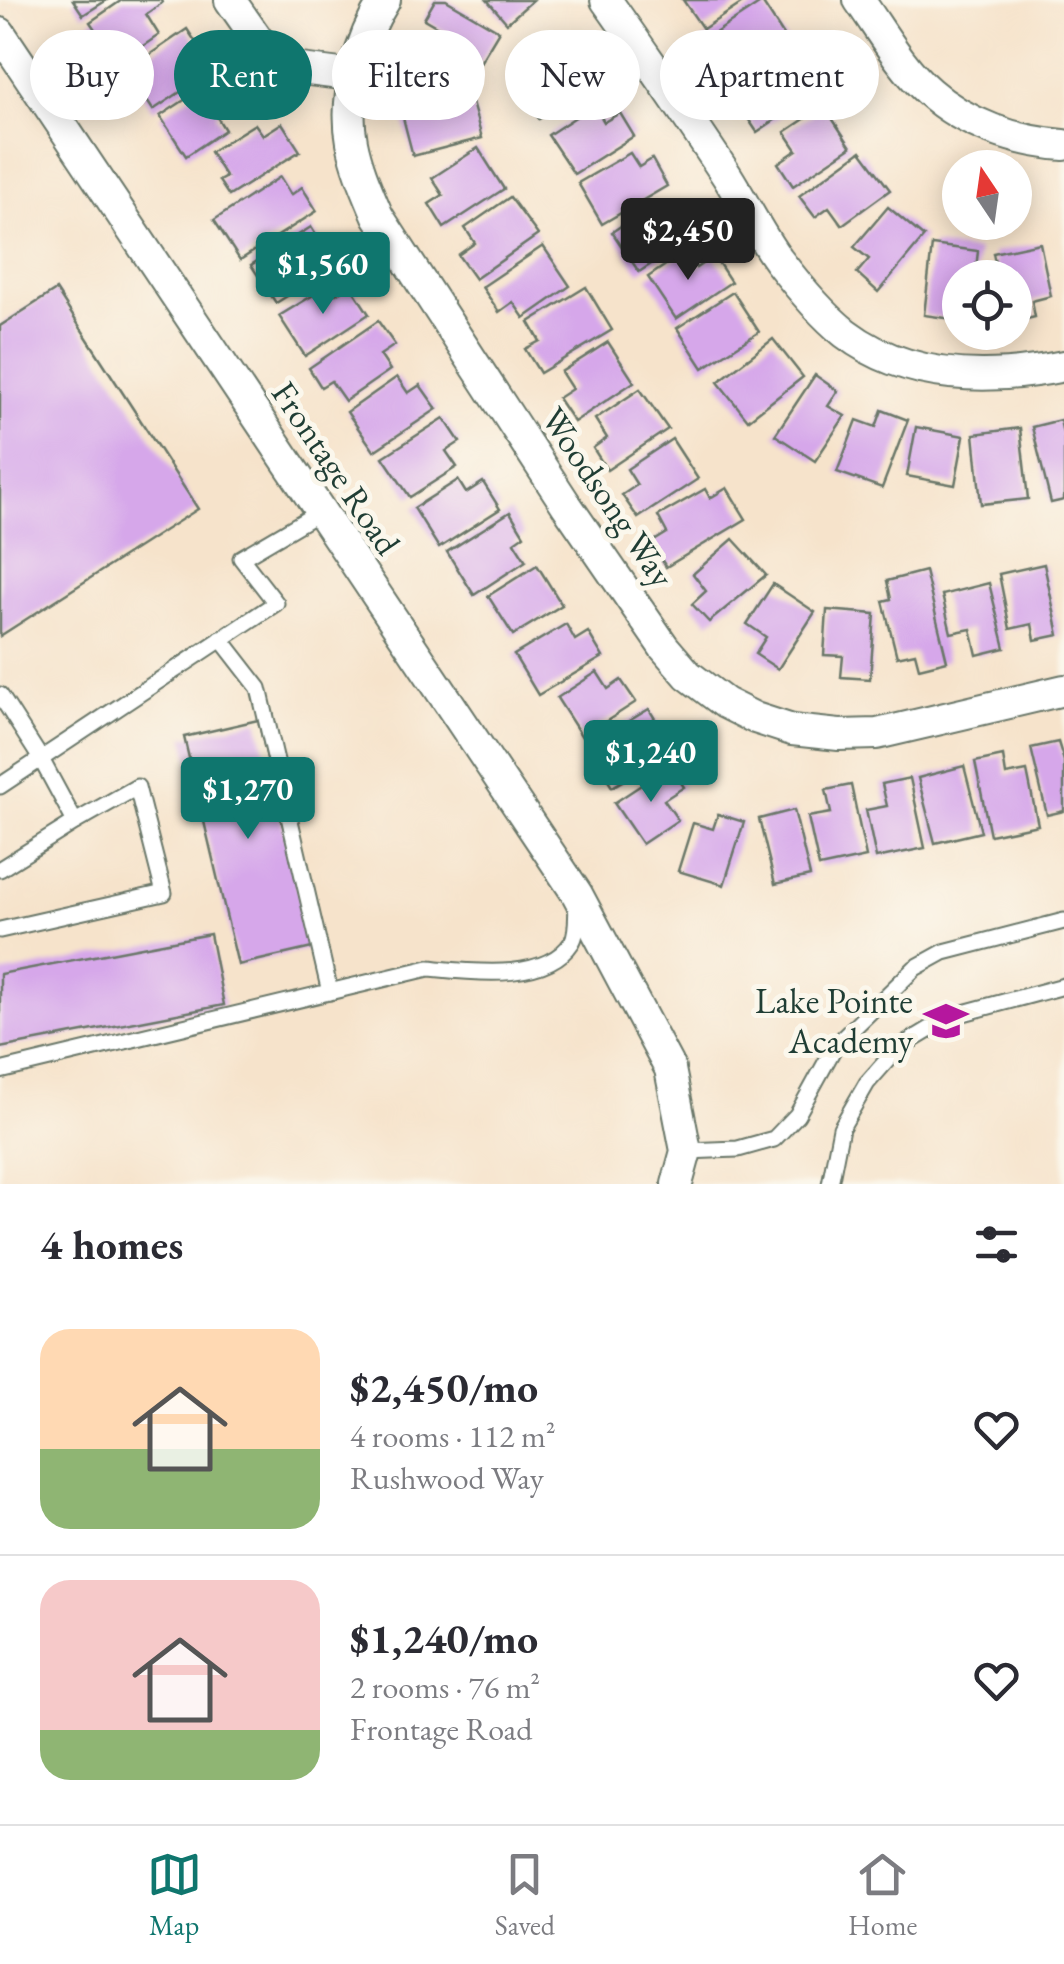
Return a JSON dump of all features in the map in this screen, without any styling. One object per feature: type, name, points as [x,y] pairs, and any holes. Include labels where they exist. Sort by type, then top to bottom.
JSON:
[{"type":"street","points":[[230,0],[270,57],[285,67],[332,75]]},
{"type":"street","name":"Woodsong Way","points":[[369,30],[386,0]]},
{"type":"street","points":[[606,0],[691,121],[777,258],[818,307],[846,333],[908,364],[944,373],[1027,374],[1064,366]]},
{"type":"street","points":[[859,0],[905,65],[948,106],[987,127],[1020,138],[1064,145]]},
{"type":"street","name":"Frontage Road","points":[[0,33],[578,894],[670,1069],[686,1151]]},
{"type":"street","name":"Woodsong Way","points":[[351,120],[351,137],[366,188],[386,232],[664,647],[688,675],[725,703],[754,718],[792,730],[839,734],[878,734],[1064,690]]},
{"type":"street","points":[[677,1184],[686,1151]]},
{"type":"lane","points":[[0,786],[276,603],[241,558],[320,512]]},
{"type":"lane","points":[[221,640],[259,688],[330,992]]},
{"type":"lane","points":[[0,695],[42,759],[75,822]]},
{"type":"lane","points":[[0,868],[137,787],[164,893],[0,930]]},
{"type":"lane","points":[[0,1071],[430,968],[484,974],[528,968],[559,956],[575,939],[578,894]]},
{"type":"lane","points":[[686,1151],[738,1149],[774,1138],[797,1115],[835,1046],[915,968],[944,952],[1064,921]]},
{"type":"lane","points":[[830,1184],[842,1128],[867,1084],[897,1049],[952,1016],[1064,986]]},
{"type":"building","points":[[73,0],[107,0],[83,15]]},
{"type":"building","points":[[122,0],[162,3],[146,14],[159,35],[154,38],[154,30],[95,30],[90,22]]},
{"type":"building","points":[[435,0],[446,0],[499,31],[485,54],[485,30],[443,30],[424,19]]},
{"type":"building","points":[[487,0],[533,0],[507,23]]},
{"type":"building","points":[[683,0],[747,0],[703,29]]},
{"type":"building","points":[[762,2],[780,30],[720,30]]},
{"type":"building","points":[[174,38],[174,96],[154,109],[154,52]]},
{"type":"building","points":[[174,107],[174,120],[219,120],[225,130],[186,156],[160,116]]},
{"type":"building","points":[[404,120],[477,120],[482,138],[413,156]]},
{"type":"building","points":[[571,120],[624,120],[634,136],[574,174],[548,135]]},
{"type":"building","points":[[749,120],[775,120],[757,132]]},
{"type":"building","points":[[803,120],[833,120],[851,147],[793,186],[778,163],[797,150],[785,132]]},
{"type":"building","points":[[282,123],[300,151],[229,196],[219,181],[226,177],[210,152],[255,124],[263,135]]},
{"type":"building","points":[[478,148],[504,189],[444,228],[429,204],[443,195],[432,178]]},
{"type":"building","points":[[861,151],[890,190],[842,225],[829,207],[815,217],[799,196]]},
{"type":"building","points":[[630,153],[639,167],[652,159],[667,186],[602,224],[578,183]]},
{"type":"building","points":[[280,177],[291,195],[302,187],[317,211],[240,260],[214,220]]},
{"type":"building","points":[[510,197],[538,235],[475,279],[458,255],[475,243],[465,228]]},
{"type":"building","points":[[656,202],[665,216],[682,205],[700,232],[639,272],[612,232]]},
{"type":"building","points":[[888,207],[924,237],[878,292],[857,273],[869,259],[854,247]]},
{"type":"building","points":[[311,227],[335,266],[276,303],[251,265]]},
{"type":"building","points":[[1040,243],[1051,296],[1032,301],[1032,260],[994,260],[993,253]]},
{"type":"building","points":[[932,245],[978,251],[977,260],[942,260],[942,318],[924,315]]},
{"type":"building","points":[[543,246],[570,286],[524,318],[513,302],[499,312],[482,287]]},
{"type":"building","points":[[685,252],[696,268],[714,256],[731,282],[676,319],[648,277]]},
{"type":"building","points":[[330,285],[336,294],[350,285],[369,314],[305,356],[279,316]]},
{"type":"building","points":[[586,287],[612,330],[540,373],[525,349],[540,341],[529,322]]},
{"type":"building","points":[[56,290],[198,509],[0,636],[0,326]]},
{"type":"building","points":[[733,292],[759,332],[703,368],[677,328]]},
{"type":"building","points":[[378,321],[395,345],[380,355],[390,370],[345,401],[331,381],[321,387],[309,368]]},
{"type":"building","points":[[773,339],[803,377],[748,420],[718,382]]},
{"type":"building","points":[[608,342],[634,382],[574,422],[558,398],[572,389],[561,372]]},
{"type":"building","points":[[815,375],[838,391],[828,406],[845,416],[815,461],[775,435]]},
{"type":"building","points":[[397,377],[408,393],[420,385],[437,409],[374,451],[347,412]]},
{"type":"building","points":[[640,389],[668,429],[607,470],[593,448],[607,438],[595,419]]},
{"type":"building","points":[[882,410],[908,420],[882,488],[837,472],[857,420],[876,427]]},
{"type":"building","points":[[444,418],[460,442],[446,451],[457,467],[410,497],[383,457]]},
{"type":"building","points":[[1060,420],[1064,438],[1064,500],[1051,503],[1032,427]]},
{"type":"building","points":[[916,427],[964,436],[955,485],[907,476]]},
{"type":"building","points":[[1020,428],[1028,499],[981,504],[974,434]]},
{"type":"building","points":[[672,439],[698,479],[638,518],[622,495],[637,485],[627,469]]},
{"type":"building","points":[[458,480],[466,493],[483,482],[500,509],[439,548],[414,508]]},
{"type":"building","points":[[727,488],[746,519],[666,567],[651,543],[667,533],[658,516],[705,489],[710,498]]},
{"type":"building","points":[[510,512],[524,535],[514,542],[526,561],[474,595],[447,552]]},
{"type":"building","points":[[733,539],[766,575],[709,622],[692,604],[706,591],[693,574]]},
{"type":"building","points":[[1044,564],[1059,635],[1035,640],[1032,624],[1010,629],[999,574]]},
{"type":"building","points":[[537,565],[562,605],[513,635],[488,596]]},
{"type":"building","points":[[925,571],[947,661],[919,668],[915,653],[897,657],[883,601],[891,599],[887,581]]},
{"type":"building","points":[[989,583],[1005,648],[977,655],[971,629],[951,633],[942,595]]},
{"type":"building","points":[[773,584],[815,612],[778,669],[755,654],[766,637],[747,624]]},
{"type":"building","points":[[827,610],[875,614],[870,679],[841,677],[843,656],[824,655]]},
{"type":"building","points":[[566,624],[575,640],[588,632],[603,657],[538,695],[514,655]]},
{"type":"building","points":[[597,672],[608,689],[621,680],[636,702],[582,737],[557,698]]},
{"type":"building","points":[[649,709],[663,732],[649,740],[660,759],[612,787],[587,746]]},
{"type":"building","points":[[258,720],[312,948],[238,965],[184,737]]},
{"type":"building","points":[[1058,742],[1064,761],[1064,811],[1047,815],[1031,748]]},
{"type":"building","points":[[1003,756],[1006,775],[1027,771],[1038,825],[990,835],[975,762]]},
{"type":"building","points":[[670,766],[684,787],[664,800],[678,820],[642,844],[614,803]]},
{"type":"building","points":[[964,766],[981,832],[935,843],[918,778]]},
{"type":"building","points":[[910,778],[925,848],[876,858],[866,810],[887,806],[882,784]]},
{"type":"building","points":[[851,785],[866,857],[819,867],[808,817],[831,813],[826,790]]},
{"type":"building","points":[[794,810],[810,876],[775,884],[759,819]]},
{"type":"building","points":[[718,814],[744,822],[724,885],[678,871],[693,823],[713,829]]},
{"type":"building","points":[[210,934],[224,1005],[0,1048],[0,974]]},
{"type":"place","name":"Lake Pointe Academy","points":[[946,1021]]}]
